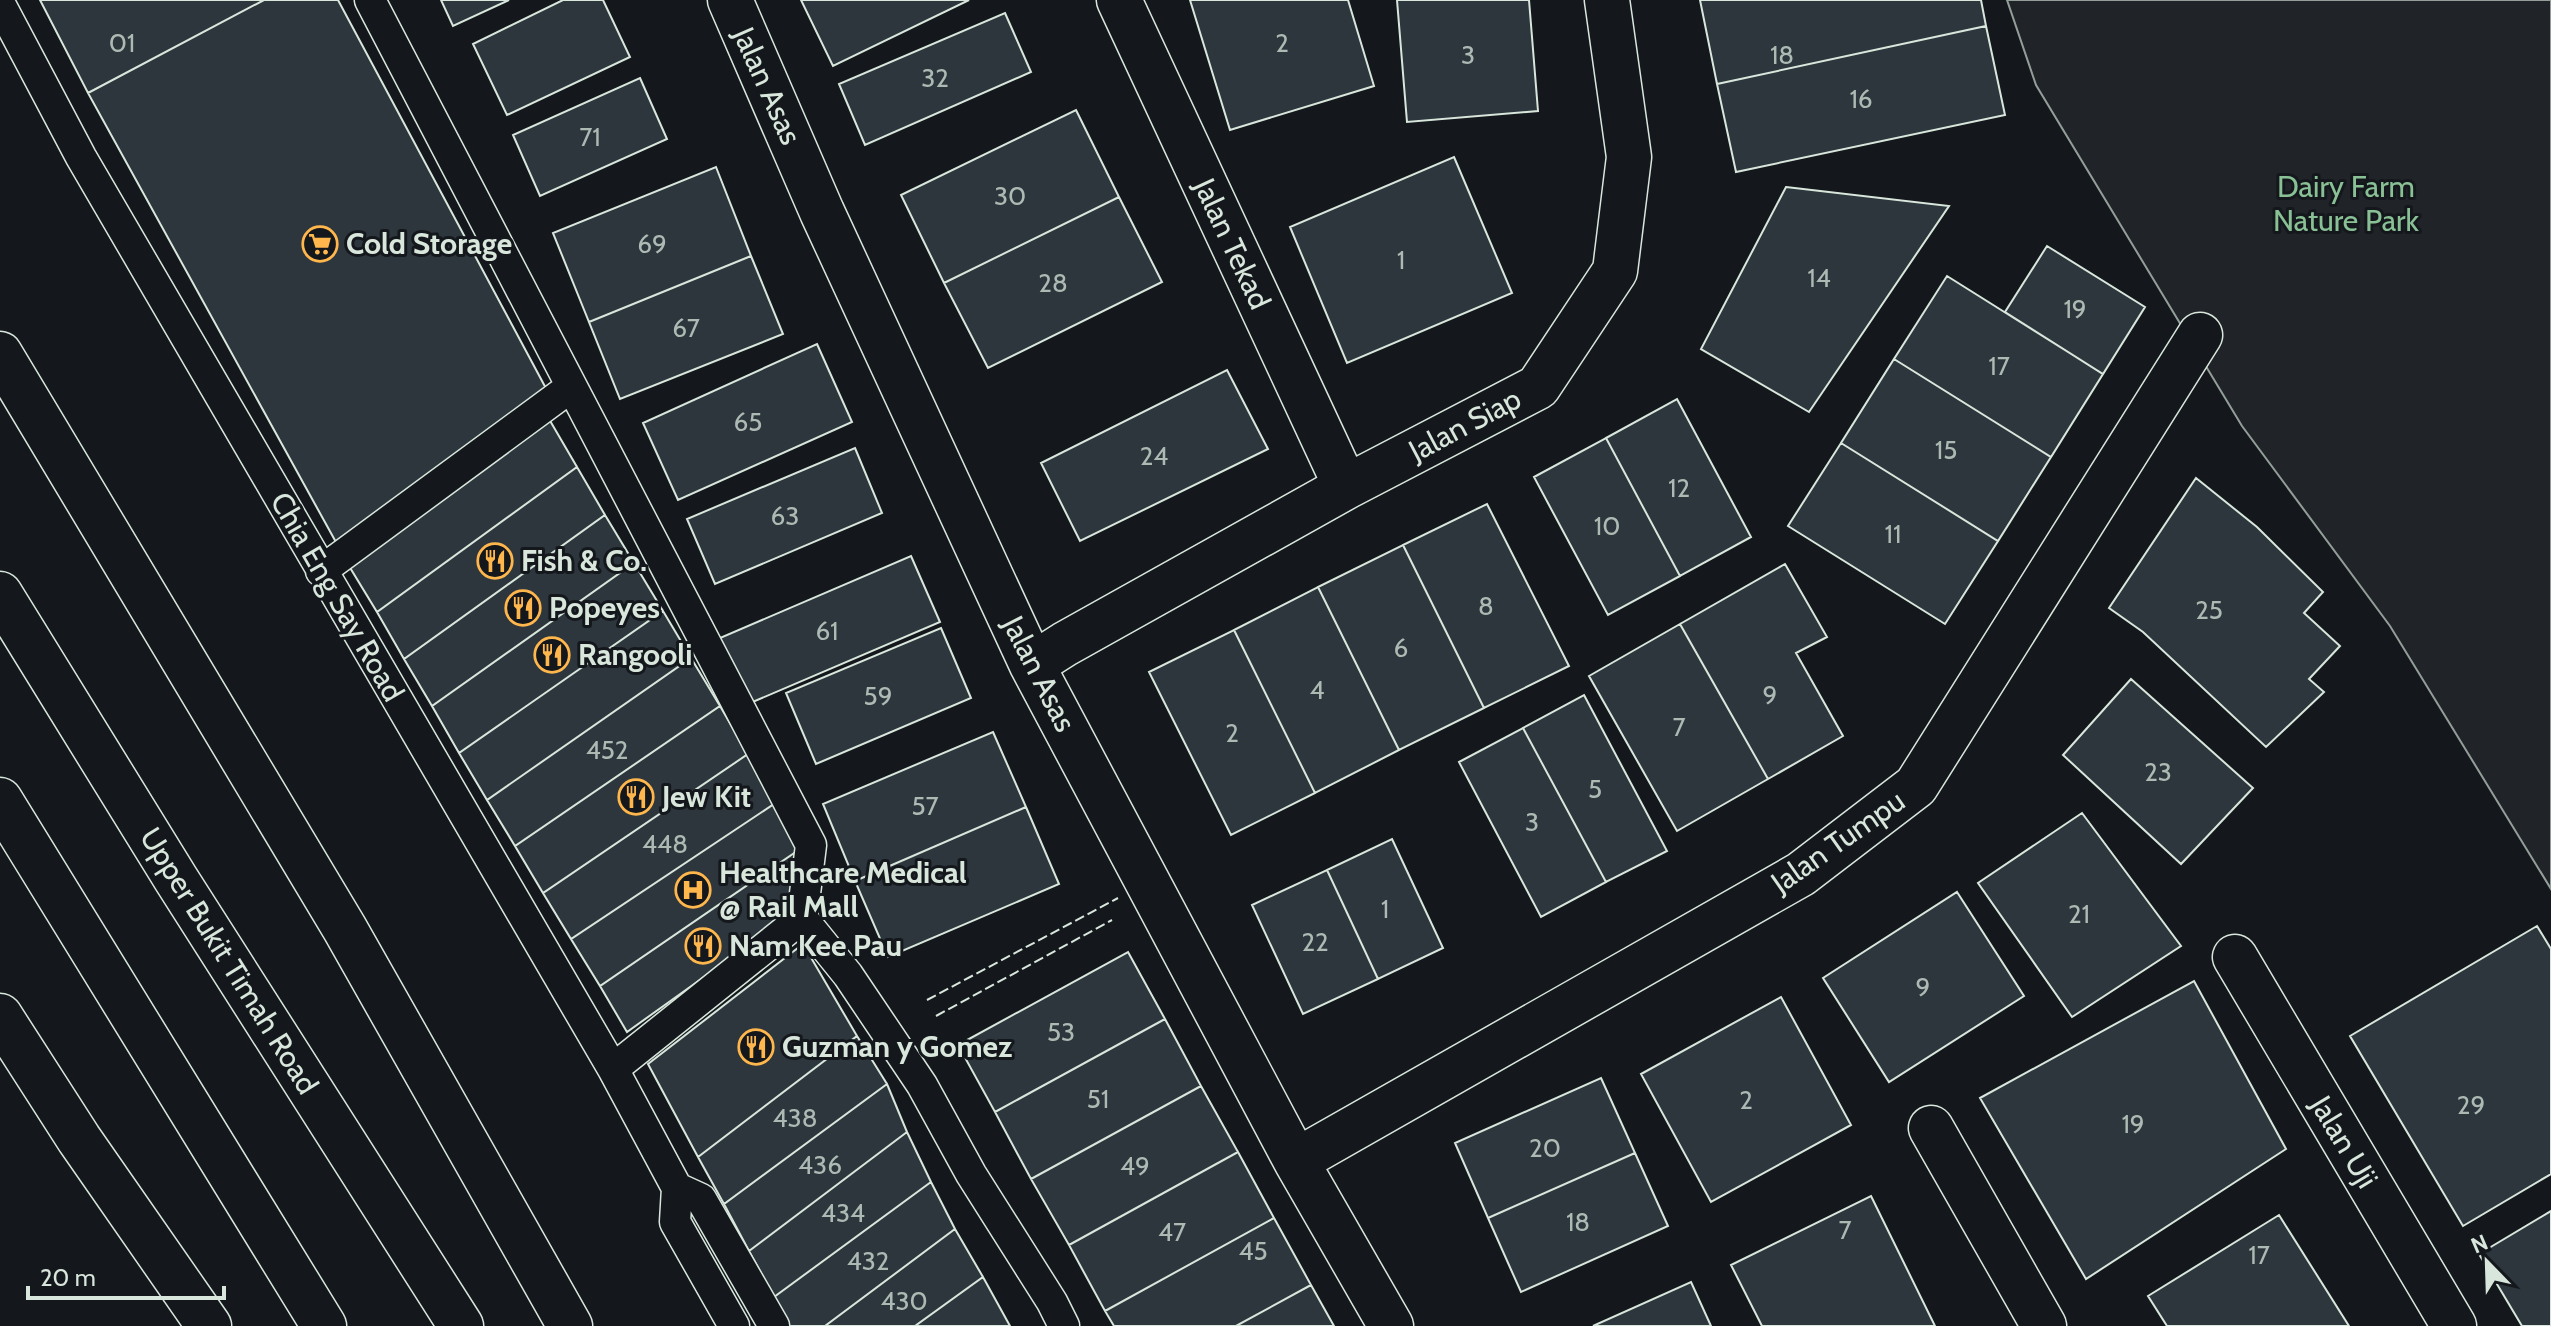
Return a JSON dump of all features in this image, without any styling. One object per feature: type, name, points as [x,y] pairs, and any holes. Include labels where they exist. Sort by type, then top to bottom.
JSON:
[{"type":"main road","name":"Jalan Asas","points":[[730,0],[822,212],[1032,665],[1296,1161],[1391,1326]]},
{"type":"main road","name":"Jalan Tekad","points":[[1119,0],[1346,487]]},
{"type":"main road","name":"Jalan Siap","points":[[1032,665],[1346,487],[1538,387],[1615,271],[1629,157],[1607,0]]},
{"type":"main road","name":"Jalan Tumpu","points":[[1296,1161],[1801,874],[1916,786],[2200,335]]},
{"type":"main road","points":[[0,354],[345,929],[570,1326]]},
{"type":"main road","name":"Upper Bukit Timah Road","points":[[0,594],[176,879],[461,1326]]},
{"type":"main road","points":[[0,800],[315,1312]]},
{"type":"main road","name":"Jalan Uji","points":[[2235,957],[2454,1326]]},
{"type":"main road","points":[[0,1016],[79,1139],[209,1326]]},
{"type":"main road","points":[[1931,1128],[2044,1326]]},
{"type":"lane","points":[[370,0],[811,845],[802,918],[613,1069]]},
{"type":"lane","name":"Chia Eng Say Road","points":[[0,4],[81,157],[613,1069],[677,1188],[675,1222],[734,1326]]},
{"type":"lane","points":[[321,571],[571,387]]},
{"type":"lane","points":[[802,918],[848,975],[922,1085],[971,1174],[1064,1326]]},
{"type":"lane","name":"Chia Eng Say Road","points":[[677,1188],[701,1199],[774,1326]]},
{"type":"green space","name":"Dairy Farm Nature Park","points":[[2007,0],[2551,0],[2551,889],[2390,626],[2242,426],[2036,85]]},
{"type":"building","points":[[40,0],[264,0],[88,93]]},
{"type":"building","name":"Cold Storage","points":[[264,0],[338,0],[549,394],[337,544],[88,93]]},
{"type":"building","points":[[441,0],[509,0],[453,26]]},
{"type":"building","points":[[563,0],[603,0],[630,57],[507,115],[473,44]]},
{"type":"building","points":[[801,0],[969,0],[833,66]]},
{"type":"building","points":[[1190,0],[1348,0],[1374,86],[1230,130]]},
{"type":"building","points":[[1397,0],[1529,0],[1538,111],[1407,122]]},
{"type":"building","points":[[1700,0],[1981,0],[1986,26],[1717,84]]},
{"type":"building","points":[[1005,13],[1031,72],[865,145],[839,84]]},
{"type":"building","points":[[1986,26],[2005,115],[1736,172],[1717,84]]},
{"type":"building","points":[[640,78],[667,139],[540,196],[513,135]]},
{"type":"building","points":[[1076,110],[1119,197],[944,283],[901,195]]},
{"type":"building","points":[[1454,157],[1512,293],[1347,363],[1290,227]]},
{"type":"building","points":[[716,167],[751,256],[589,322],[553,233]]},
{"type":"building","points":[[1786,187],[1949,206],[1809,412],[1701,349]]},
{"type":"building","points":[[1119,197],[1162,282],[988,368],[944,283]]},
{"type":"building","points":[[2047,246],[2145,307],[2103,374],[2005,312]]},
{"type":"building","points":[[751,256],[783,334],[620,399],[589,322]]},
{"type":"building","points":[[1947,276],[2103,374],[2051,457],[1894,359]]},
{"type":"building","points":[[817,344],[852,422],[678,500],[643,423]]},
{"type":"building","points":[[1894,359],[2051,457],[1998,541],[1841,443]]},
{"type":"building","points":[[1227,370],[1268,449],[1080,541],[1041,463]]},
{"type":"building","points":[[1677,399],[1751,537],[1680,576],[1606,438]]},
{"type":"building","points":[[549,419],[577,467],[377,612],[349,566]]},
{"type":"building","points":[[1606,438],[1680,576],[1608,615],[1534,477]]},
{"type":"building","points":[[1841,443],[1998,541],[1945,624],[1788,526]]},
{"type":"building","points":[[855,448],[882,513],[715,584],[687,519]]},
{"type":"building","name":"Fish & Co.","points":[[577,467],[605,515],[404,659],[377,612]]},
{"type":"building","points":[[2196,478],[2257,527],[2323,592],[2304,613],[2340,646],[2309,679],[2324,692],[2266,747],[2143,632],[2109,608]]},
{"type":"building","points":[[1487,504],[1569,666],[1484,708],[1403,545]]},
{"type":"building","name":"Popeyes","points":[[605,515],[634,563],[432,706],[404,659]]},
{"type":"building","points":[[1403,545],[1484,708],[1399,750],[1318,587]]},
{"type":"building","points":[[911,556],[940,622],[741,707],[713,641]]},
{"type":"building","name":"Rangooli","points":[[634,563],[663,611],[459,753],[432,706]]},
{"type":"building","points":[[1785,564],[1827,637],[1796,653],[1843,736],[1768,779],[1680,624]]},
{"type":"building","points":[[1318,587],[1399,750],[1315,793],[1234,630]]},
{"type":"building","points":[[663,611],[691,658],[487,800],[459,753]]},
{"type":"building","points":[[1680,624],[1768,779],[1677,831],[1589,676]]},
{"type":"building","points":[[941,628],[971,698],[816,764],[786,693]]},
{"type":"building","points":[[1234,630],[1315,793],[1231,835],[1149,672]]},
{"type":"building","points":[[691,658],[720,706],[515,846],[487,800]]},
{"type":"building","points":[[2131,679],[2253,788],[2181,864],[2063,755]]},
{"type":"building","points":[[1584,695],[1667,851],[1606,882],[1523,728]]},
{"type":"building","name":"Jew Kit","points":[[720,706],[748,754],[543,893],[515,846]]},
{"type":"building","points":[[1523,728],[1606,882],[1541,917],[1459,762]]},
{"type":"building","points":[[993,732],[1026,807],[855,881],[823,804]]},
{"type":"building","points":[[748,754],[777,802],[571,939],[543,893]]},
{"type":"building","name":"Healthcare Medical @ Rail Mall","points":[[777,802],[803,847],[600,986],[571,939]]},
{"type":"building","points":[[1026,807],[1059,884],[888,957],[855,881]]},
{"type":"building","points":[[2082,813],[2181,946],[2072,1017],[1978,883]]},
{"type":"building","points":[[1392,839],[1443,948],[1378,979],[1327,870]]},
{"type":"building","name":"Nam Kee Pau","points":[[803,847],[795,912],[627,1032],[600,986]]},
{"type":"building","points":[[1327,870],[1378,979],[1303,1014],[1252,905]]},
{"type":"building","points":[[1957,892],[2024,996],[1889,1082],[1823,978]]},
{"type":"building","points":[[2537,926],[2551,949],[2551,1174],[2463,1226],[2350,1036]]},
{"type":"building","name":"Guzman y Gomez","points":[[803,944],[857,1036],[698,1157],[648,1064]]},
{"type":"building","points":[[1128,952],[1165,1019],[995,1112],[958,1045]]},
{"type":"building","points":[[2194,981],[2286,1149],[2086,1279],[1980,1098]]},
{"type":"building","points":[[1781,997],[1851,1125],[1711,1202],[1641,1074]]},
{"type":"building","points":[[1165,1019],[1201,1086],[1031,1179],[995,1112]]},
{"type":"building","points":[[857,1036],[887,1084],[724,1204],[698,1157]]},
{"type":"building","points":[[1601,1078],[1635,1153],[1488,1218],[1455,1143]]},
{"type":"building","points":[[887,1084],[907,1132],[749,1251],[724,1204]]},
{"type":"building","points":[[1201,1086],[1238,1152],[1069,1245],[1031,1179]]},
{"type":"building","points":[[907,1132],[931,1182],[774,1297],[749,1251]]},
{"type":"building","points":[[1238,1152],[1274,1218],[1105,1311],[1069,1245]]},
{"type":"building","points":[[1635,1153],[1668,1226],[1521,1292],[1488,1218]]},
{"type":"building","points":[[931,1182],[955,1229],[825,1326],[789,1326],[774,1297]]},
{"type":"building","points":[[1871,1196],[1935,1326],[1762,1326],[1731,1265]]},
{"type":"building","points":[[2551,1211],[2551,1326],[2522,1326],[2479,1254]]},
{"type":"building","points":[[2279,1215],[2349,1326],[2167,1326],[2148,1296]]},
{"type":"building","points":[[1274,1218],[1311,1285],[1236,1326],[1114,1326],[1105,1311]]},
{"type":"building","points":[[955,1229],[983,1277],[915,1326],[825,1326]]},
{"type":"building","points":[[983,1277],[1010,1326],[915,1326]]},
{"type":"building","points":[[1691,1282],[1711,1326],[1593,1326]]},
{"type":"building","points":[[1311,1285],[1334,1326],[1236,1326]]},
{"type":"fence","points":[[927,1000],[1118,898]]},
{"type":"fence","points":[[936,1016],[1112,920]]},
{"type":"place","name":"Cold Storage","points":[[320,244]]},
{"type":"place","name":"Fish & Co.","points":[[495,561]]},
{"type":"place","name":"Popeyes","points":[[523,608]]},
{"type":"place","name":"Rangooli","points":[[552,655]]},
{"type":"place","name":"Jew Kit","points":[[636,797]]},
{"type":"place","name":"Healthcare Medical @ Rail Mall","points":[[693,890]]},
{"type":"place","name":"Nam Kee Pau","points":[[703,946]]},
{"type":"place","name":"Guzman y Gomez","points":[[756,1047]]}]
